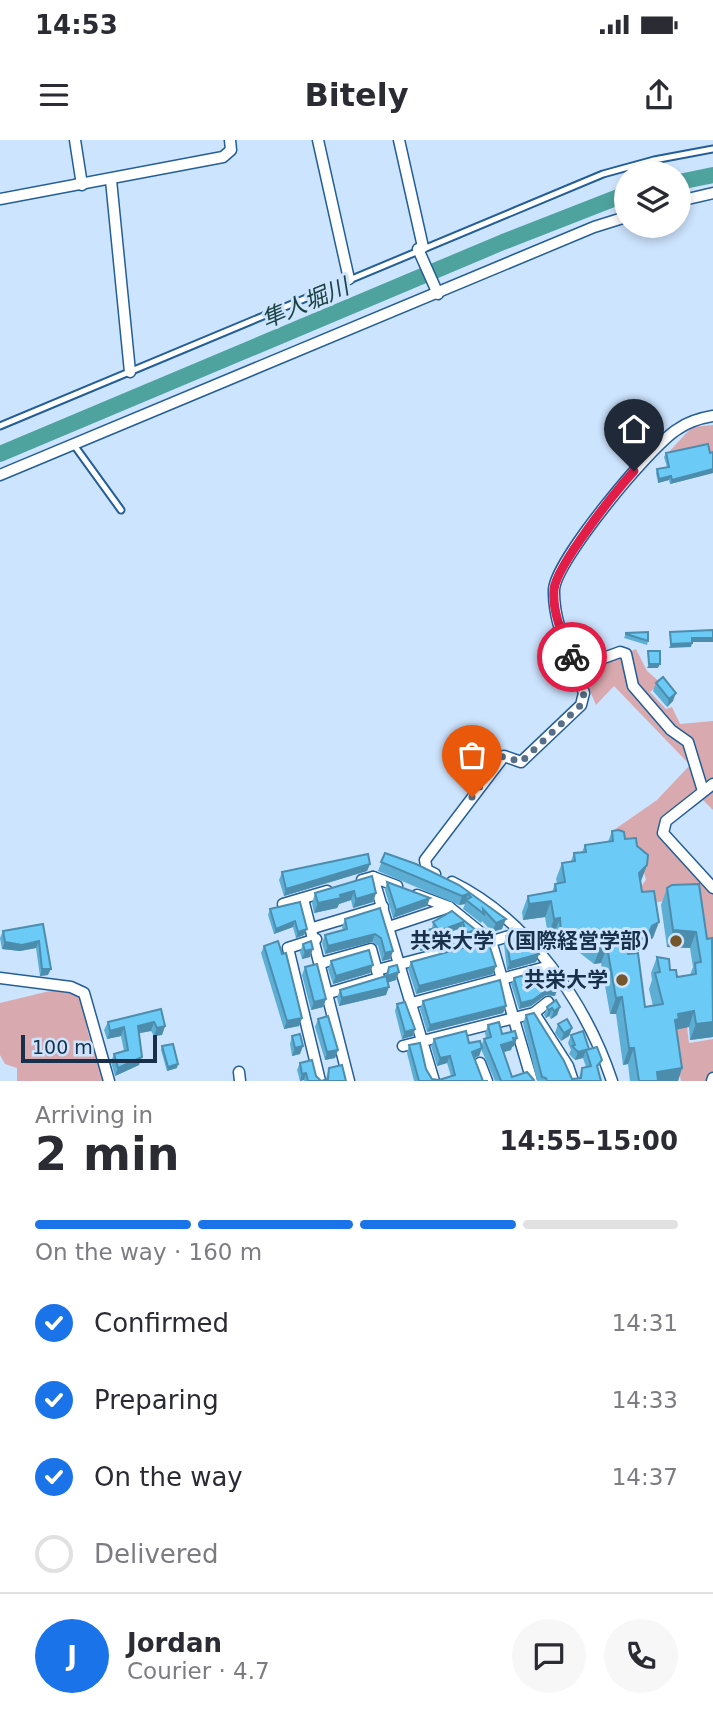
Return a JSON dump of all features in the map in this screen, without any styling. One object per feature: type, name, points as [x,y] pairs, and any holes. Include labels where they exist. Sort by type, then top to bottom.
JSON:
[{"type":"street","points":[[75,140],[82,185]]},
{"type":"street","points":[[0,199],[223,157],[231,150],[230,140]]},
{"type":"street","points":[[317,140],[349,279]]},
{"type":"street","points":[[400,140],[421,248],[438,294]]},
{"type":"street","points":[[111,180],[130,372]]},
{"type":"street","points":[[691,198],[713,193]]},
{"type":"street","points":[[0,475],[614,222]]},
{"type":"street","points":[[612,1081],[591,1028],[550,966],[521,932],[465,888],[427,870],[425,860],[503,756],[521,762],[581,705],[584,693],[556,618],[554,587],[572,553],[624,482],[676,429],[713,416]]},
{"type":"street","points":[[576,668],[620,652],[626,654],[633,686],[671,730],[688,742],[703,790]]},
{"type":"street","points":[[713,784],[666,821],[663,833],[713,888]]},
{"type":"street","points":[[350,884],[373,877],[449,908],[491,942],[532,1081]]},
{"type":"street","points":[[373,877],[434,1081]]},
{"type":"street","points":[[283,904],[338,888]]},
{"type":"street","points":[[303,899],[316,939],[349,1081]]},
{"type":"street","points":[[313,928],[383,907]]},
{"type":"street","points":[[388,927],[449,908]]},
{"type":"street","points":[[478,945],[521,932]]},
{"type":"street","points":[[316,939],[288,948],[320,1081]]},
{"type":"street","points":[[377,970],[465,948]]},
{"type":"street","points":[[321,963],[371,949],[377,970],[379,978],[329,993]]},
{"type":"street","points":[[412,1003],[550,966]]},
{"type":"street","points":[[0,978],[71,987],[84,993],[109,1081]]},
{"type":"street","points":[[403,1046],[534,1013],[548,1002]]},
{"type":"street","points":[[534,1013],[568,1066],[573,1081]]},
{"type":"street","points":[[480,1063],[487,1081]]},
{"type":"lane","points":[[0,426],[603,174],[654,160],[713,149]]},
{"type":"lane","points":[[74,445],[121,510]]},
{"type":"shaded area","points":[[713,425],[713,453],[667,454],[692,427]]},
{"type":"shaded area","points":[[636,649],[647,671],[661,683],[650,692],[666,709],[672,707],[680,724],[713,721],[713,810],[694,791],[671,811],[657,831],[713,893],[713,946],[703,944],[695,896],[646,904],[638,890],[646,880],[641,862],[611,832],[657,800],[690,765],[614,686],[596,705],[582,672]]},
{"type":"shaded area","points":[[681,980],[689,1043],[713,1039],[713,1081],[681,1081],[672,1037],[678,1036],[672,982]]},
{"type":"shaded area","points":[[58,989],[82,998],[88,1033],[105,1081],[17,1081],[17,1068],[5,1064],[0,1055],[0,1003]]},
{"type":"building","points":[[708,444],[710,453],[713,452],[713,469],[672,480],[671,476],[659,479],[657,469],[669,467],[666,453]]},
{"type":"building","points":[[713,630],[713,638],[692,638],[692,643],[671,644],[670,632]]},
{"type":"building","points":[[648,632],[648,641],[626,634],[626,633]]},
{"type":"building","points":[[648,651],[660,651],[660,664],[649,664]]},
{"type":"building","points":[[663,677],[676,693],[669,699],[656,683]]},
{"type":"building","points":[[612,831],[624,832],[625,839],[636,838],[637,846],[648,855],[647,865],[639,873],[642,892],[654,891],[659,922],[652,926],[649,933],[626,937],[628,954],[638,953],[645,1007],[663,1004],[655,973],[660,972],[657,957],[669,959],[670,970],[676,970],[677,977],[696,974],[695,963],[701,962],[696,932],[673,930],[667,888],[672,885],[699,884],[707,939],[712,938],[713,1022],[696,1024],[694,1011],[678,1014],[679,1019],[675,1020],[682,1068],[657,1072],[658,1081],[639,1081],[634,1048],[629,1048],[622,997],[616,998],[607,947],[600,948],[577,930],[561,932],[560,918],[554,919],[551,901],[529,904],[528,896],[556,891],[555,884],[565,882],[562,863],[575,861],[574,853],[586,852],[585,845],[613,841]]},
{"type":"building","points":[[385,853],[416,864],[459,885],[506,919],[496,923],[483,909],[484,914],[466,900],[471,897],[468,894],[462,896],[381,862]]},
{"type":"building","points":[[368,854],[370,864],[286,889],[282,872]]},
{"type":"building","points":[[372,876],[376,893],[356,899],[354,891],[340,895],[341,898],[318,903],[315,893]]},
{"type":"building","points":[[387,882],[430,898],[396,910]]},
{"type":"building","points":[[300,902],[307,929],[298,932],[295,921],[276,929],[270,909]]},
{"type":"building","points":[[380,908],[393,951],[385,953],[381,938],[375,934],[328,946],[325,935],[347,929],[345,919]]},
{"type":"building","points":[[452,911],[476,930],[466,933],[463,922],[439,931],[433,922]]},
{"type":"building","points":[[43,924],[51,969],[42,969],[39,941],[22,945],[5,942],[3,931]]},
{"type":"building","points":[[435,928],[438,939],[423,943],[421,932]]},
{"type":"building","points":[[519,933],[525,947],[529,943],[539,954],[510,962],[506,936]]},
{"type":"building","points":[[278,941],[282,954],[286,953],[302,1018],[287,1021],[264,946]]},
{"type":"building","points":[[311,941],[313,949],[305,951],[303,944]]},
{"type":"building","points":[[488,941],[496,966],[419,986],[411,962]]},
{"type":"building","points":[[369,950],[373,965],[336,976],[331,961]]},
{"type":"building","points":[[317,964],[326,999],[314,1002],[305,967]]},
{"type":"building","points":[[397,965],[399,972],[387,976],[389,967]]},
{"type":"building","points":[[535,972],[538,985],[556,983],[557,990],[548,989],[533,1000],[521,1003],[514,978]]},
{"type":"building","points":[[386,976],[389,987],[342,998],[340,990]]},
{"type":"building","points":[[500,980],[506,1006],[430,1025],[423,1001]]},
{"type":"building","points":[[556,1000],[560,1007],[554,1011],[552,1008],[549,1010],[547,1007]]},
{"type":"building","points":[[405,1002],[415,1029],[405,1032],[397,1004]]},
{"type":"building","points":[[161,1009],[165,1026],[157,1028],[154,1022],[138,1026],[142,1057],[118,1068],[114,1054],[128,1050],[124,1027],[110,1031],[108,1022]]},
{"type":"building","points":[[534,1013],[572,1079],[581,1078],[582,1068],[591,1066],[586,1050],[597,1047],[602,1060],[597,1066],[601,1081],[547,1081],[542,1077],[526,1015]]},
{"type":"building","points":[[328,1016],[338,1050],[327,1052],[318,1019]]},
{"type":"building","points":[[567,1019],[572,1028],[564,1033],[558,1024]]},
{"type":"building","points":[[499,1022],[502,1034],[515,1031],[517,1038],[501,1045],[512,1077],[527,1072],[534,1080],[501,1081],[484,1039],[491,1037],[488,1025]]},
{"type":"building","points":[[466,1031],[469,1043],[480,1041],[482,1048],[472,1052],[483,1081],[419,1081],[409,1045],[420,1043],[426,1069],[432,1079],[439,1080],[455,1075],[450,1056],[440,1058],[434,1039]]},
{"type":"building","points":[[583,1031],[589,1049],[578,1052],[572,1046],[575,1045],[571,1035]]},
{"type":"building","points":[[300,1034],[303,1046],[295,1048],[292,1036]]},
{"type":"building","points":[[173,1044],[178,1064],[168,1067],[162,1046]]},
{"type":"building","points":[[312,1060],[316,1076],[321,1081],[308,1081],[306,1073],[302,1074],[300,1063]]},
{"type":"building","points":[[342,1065],[346,1081],[321,1081],[328,1079],[329,1068]]},
{"type":"waterway","name":"隼人堀川","points":[[691,180],[713,175]]},
{"type":"waterway","name":"隼人堀川","points":[[0,454],[503,242],[614,199]]},
{"type":"way so far","points":[[472,797],[503,756],[521,762],[581,705],[584,693],[572,657]]},
{"type":"place","name":"共栄大学（国際経営学部）","points":[[676,941]]},
{"type":"place","name":"共栄大学","points":[[622,980]]},
{"type":"route","points":[[572,657],[556,618],[554,587],[572,553],[634,471]]}]
